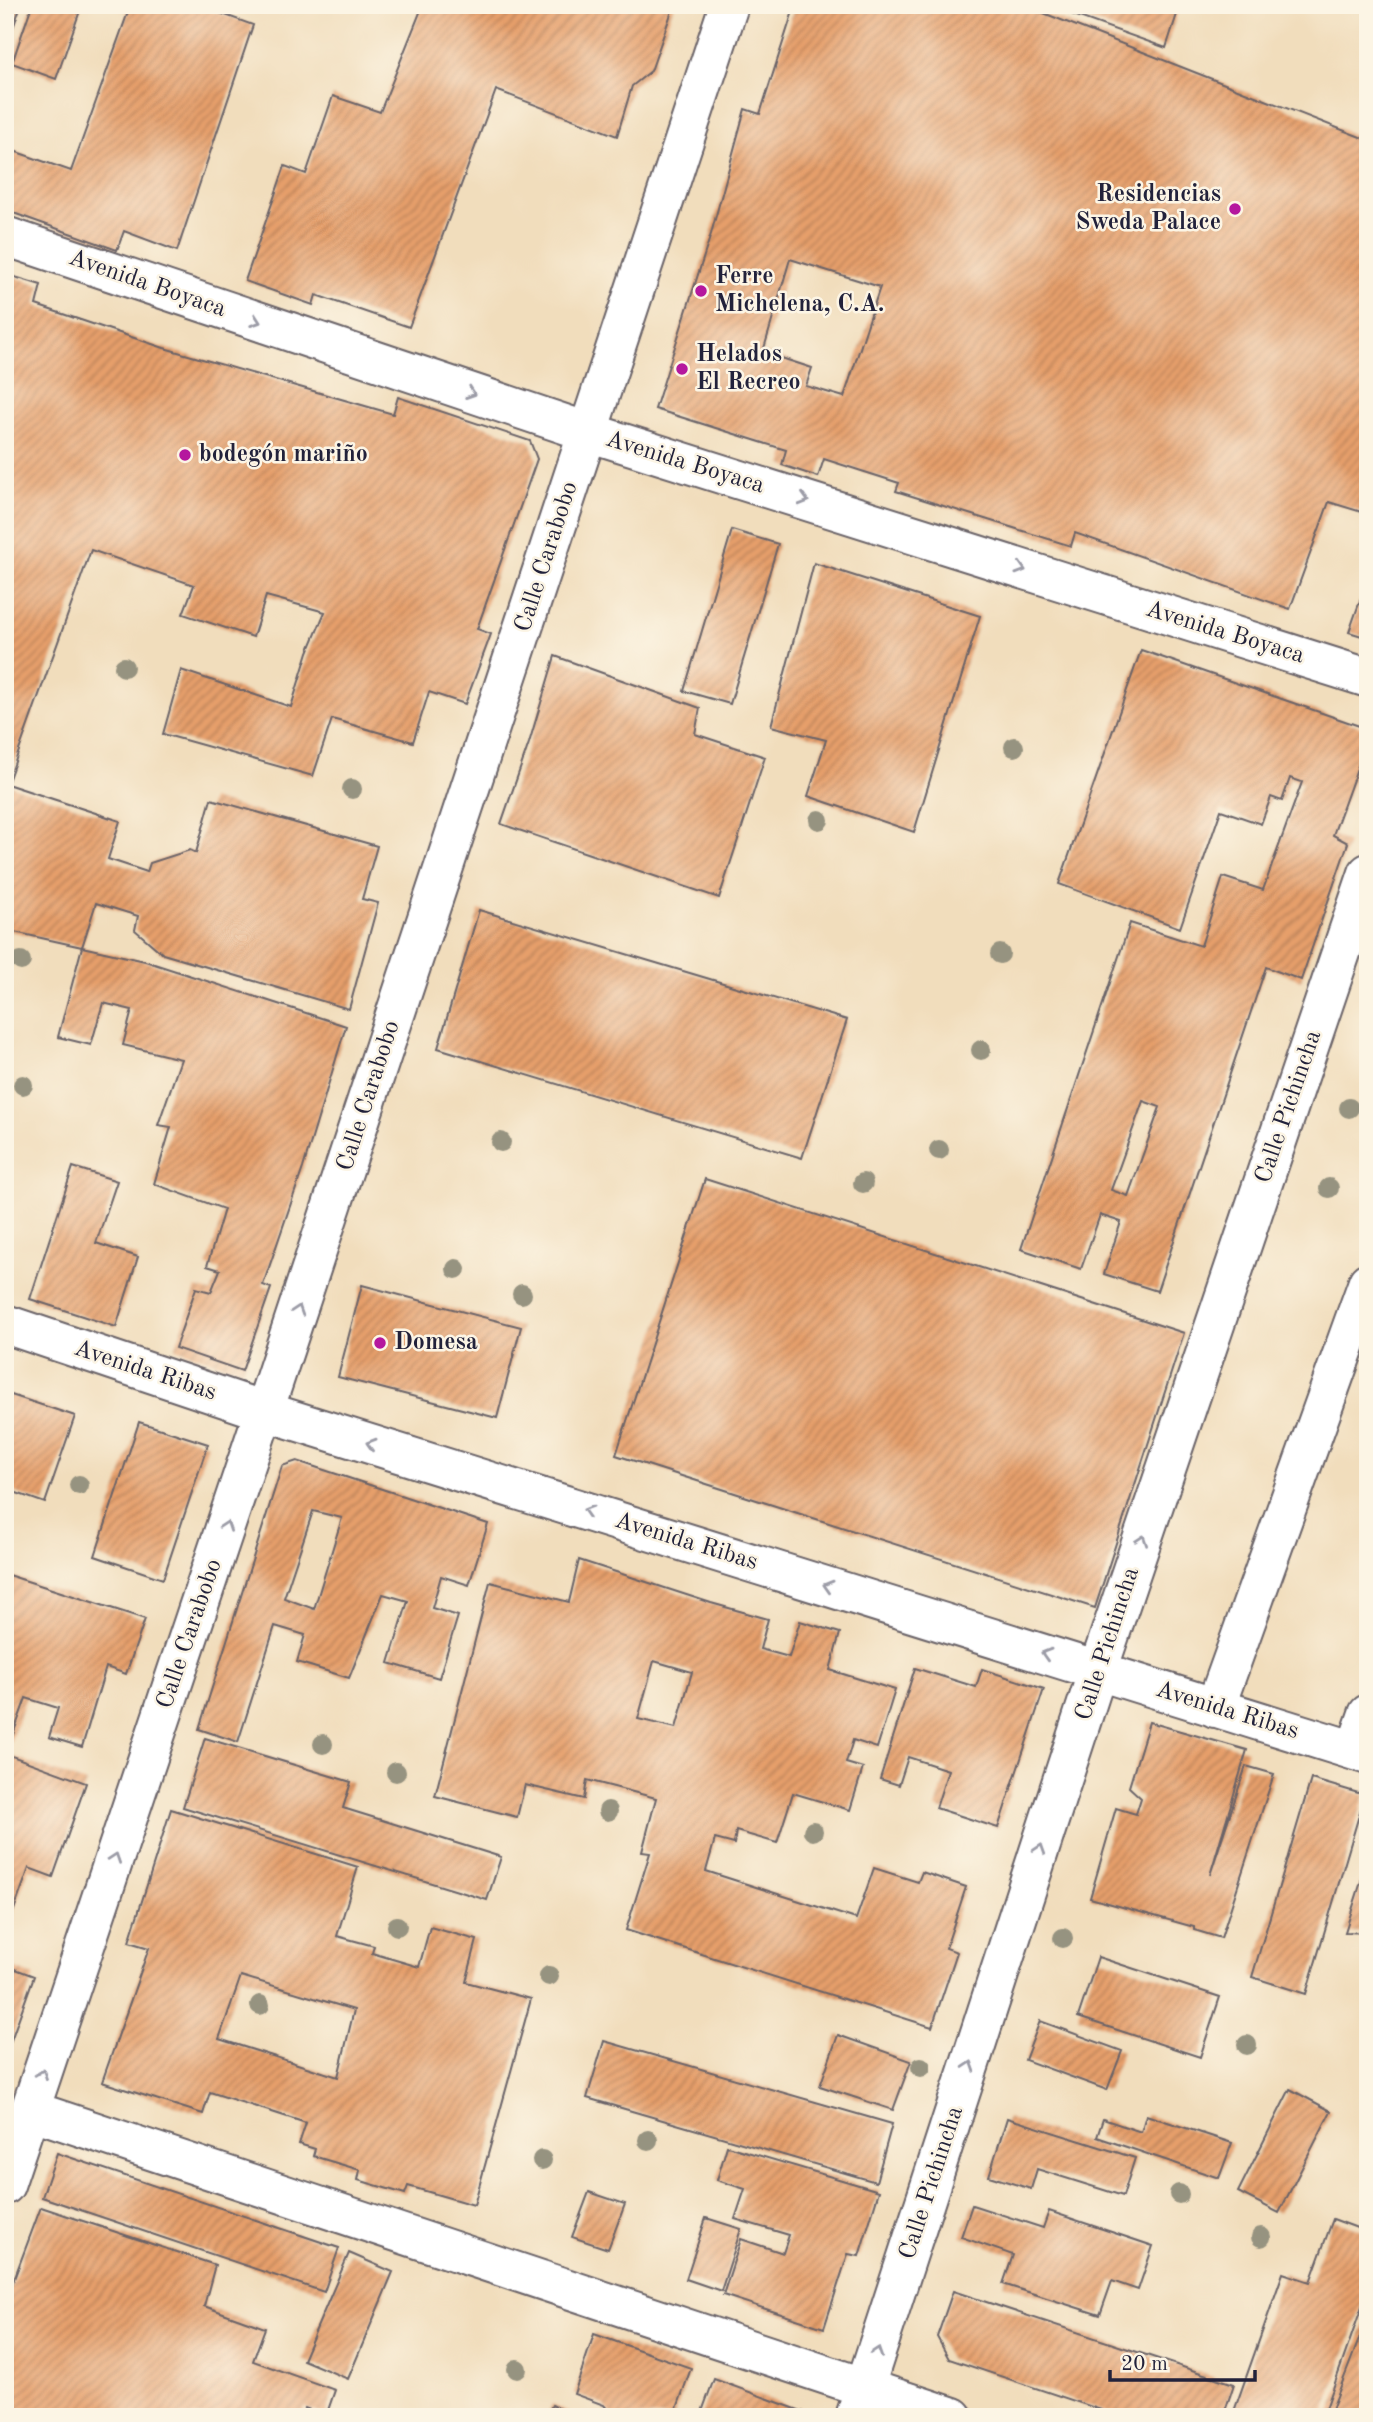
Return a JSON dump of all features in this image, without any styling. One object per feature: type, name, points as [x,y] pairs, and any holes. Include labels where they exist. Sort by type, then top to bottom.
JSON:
[{"type":"street","name":"Calle Carabobo","points":[[5,2185],[729,5]]},
{"type":"street","name":"Avenida Boyaca","points":[[5,236],[588,432],[1368,678]]},
{"type":"street","name":"Calle Pichincha","points":[[860,2402],[1098,1670],[1368,873]]},
{"type":"street","points":[[1215,1708],[1368,1282]]},
{"type":"street","name":"Avenida Ribas","points":[[5,1324],[264,1411],[1361,1753]]},
{"type":"street","points":[[1361,1753],[1368,1714]]},
{"type":"street","points":[[30,2110],[860,2402],[953,2417]]},
{"type":"building","points":[[5,5],[21,5],[6,48],[5,48]]},
{"type":"building","points":[[32,5],[82,5],[56,79],[12,63]]},
{"type":"building","points":[[110,5],[204,5],[203,7],[253,25],[177,251],[124,231],[117,250],[5,210],[5,148],[71,171],[128,12]]},
{"type":"building","points":[[423,5],[674,5],[651,71],[632,86],[617,136],[496,90],[409,327],[316,295],[313,305],[245,281],[285,166],[306,174],[333,96],[380,112]]},
{"type":"building","points":[[795,5],[1023,5],[1368,140],[1368,514],[1329,502],[1290,609],[1075,533],[1071,546],[896,491],[899,483],[824,459],[818,477],[782,465],[786,450],[655,409],[711,234],[745,109],[760,114]],"holes":[[[790,259],[880,287],[844,397],[806,386],[812,368],[763,352]]]},
{"type":"building","points":[[1055,5],[1180,5],[1166,48],[1054,8]]},
{"type":"building","points":[[5,274],[41,285],[36,305],[164,348],[393,414],[398,397],[530,441],[537,459],[477,629],[491,634],[465,704],[429,692],[413,742],[332,719],[313,776],[163,734],[181,670],[291,707],[308,652],[325,612],[266,596],[253,637],[183,614],[194,585],[91,550],[7,784],[120,821],[108,859],[147,872],[150,863],[190,850],[196,853],[211,799],[377,846],[362,899],[378,903],[349,1009],[163,954],[135,930],[138,916],[96,903],[82,947],[5,930]]},
{"type":"building","points":[[732,530],[778,544],[730,704],[684,691]]},
{"type":"building","points":[[814,563],[980,616],[914,832],[808,796],[826,740],[771,726]]},
{"type":"building","points":[[1368,581],[1368,638],[1349,632]]},
{"type":"building","points":[[1141,650],[1368,729],[1368,738],[1333,835],[1348,843],[1301,980],[1266,967],[1157,1291],[1104,1274],[1121,1222],[1100,1215],[1081,1269],[1021,1249],[1130,923],[1201,946],[1223,877],[1263,890],[1302,782],[1290,778],[1282,801],[1271,797],[1261,824],[1221,810],[1180,928],[1059,884]],"holes":[[[1143,1101],[1160,1107],[1128,1196],[1111,1190]]]},
{"type":"building","points":[[555,656],[700,708],[695,734],[765,757],[719,898],[501,824]]},
{"type":"building","points":[[479,910],[847,1020],[802,1158],[438,1048]]},
{"type":"building","points":[[82,947],[145,961],[346,1026],[303,1168],[263,1285],[271,1288],[242,1371],[175,1348],[196,1288],[211,1292],[220,1270],[207,1266],[224,1209],[154,1184],[171,1127],[158,1125],[181,1059],[123,1045],[132,1010],[103,1003],[91,1045],[58,1037]]},
{"type":"building","points":[[73,1167],[117,1181],[96,1243],[138,1257],[116,1327],[30,1299]]},
{"type":"building","points":[[705,1179],[1184,1333],[1095,1608],[616,1455]]},
{"type":"building","points":[[362,1285],[521,1327],[497,1418],[338,1377]]},
{"type":"building","points":[[5,1393],[75,1416],[45,1503],[5,1489]]},
{"type":"building","points":[[139,1422],[208,1444],[163,1579],[95,1556]]},
{"type":"building","points":[[297,1461],[488,1524],[469,1585],[441,1576],[432,1608],[458,1616],[439,1678],[389,1663],[408,1601],[383,1594],[349,1678],[297,1662],[305,1635],[275,1626],[238,1742],[199,1729],[282,1466]],"holes":[[[313,1511],[342,1518],[314,1609],[284,1598]]]},
{"type":"building","points":[[579,1560],[768,1619],[760,1649],[789,1657],[800,1621],[840,1633],[830,1670],[895,1690],[877,1748],[853,1740],[846,1763],[863,1768],[850,1810],[793,1793],[777,1843],[736,1831],[734,1844],[715,1839],[706,1871],[856,1919],[874,1868],[918,1882],[922,1872],[966,1887],[946,1948],[957,1952],[932,2027],[626,1930],[650,1853],[642,1852],[656,1798],[587,1780],[584,1799],[525,1785],[517,1817],[435,1796],[490,1582],[569,1602]],"holes":[[[654,1661],[692,1672],[676,1728],[638,1719]]]},
{"type":"building","points":[[5,1574],[145,1619],[126,1674],[106,1667],[82,1747],[49,1737],[58,1708],[26,1698],[6,1754],[86,1783],[53,1877],[29,1868],[5,1935]]},
{"type":"building","points":[[915,1668],[976,1687],[982,1669],[1044,1689],[998,1828],[936,1808],[948,1770],[908,1757],[899,1785],[880,1779]]},
{"type":"building","points":[[1149,1722],[1247,1750],[1210,1875],[1246,1766],[1274,1774],[1221,1938],[1194,1930],[1194,1927],[1090,1898],[1116,1808],[1136,1814],[1141,1798],[1129,1787]]},
{"type":"building","points":[[205,1738],[351,1782],[343,1808],[501,1857],[487,1900],[183,1807]]},
{"type":"building","points":[[1311,1779],[1365,1795],[1306,1994],[1252,1977]]},
{"type":"building","points":[[171,1809],[358,1867],[337,1936],[374,1946],[372,1953],[419,1967],[430,1927],[477,1940],[466,1982],[531,1999],[474,2205],[408,2186],[405,2194],[358,2180],[360,2170],[313,2156],[315,2149],[299,2144],[306,2123],[210,2092],[203,2114],[102,2082],[149,1948],[129,1942]],"holes":[[[241,1976],[354,2010],[338,2077],[219,2039]]]},
{"type":"building","points":[[1367,1863],[1368,1933],[1345,1932]]},
{"type":"building","points":[[1098,1957],[1220,1997],[1200,2057],[1078,2017]]},
{"type":"building","points":[[5,1965],[34,1976],[6,2054],[5,2054]]},
{"type":"building","points":[[1040,2021],[1122,2051],[1107,2090],[1025,2060]]},
{"type":"building","points":[[838,2035],[911,2061],[893,2110],[820,2086]]},
{"type":"building","points":[[604,2041],[892,2124],[876,2182],[587,2098]]},
{"type":"building","points":[[1290,2089],[1331,2111],[1279,2213],[1238,2192]]},
{"type":"building","points":[[1146,2115],[1232,2143],[1219,2178],[1097,2137],[1103,2119],[1141,2132]]},
{"type":"building","points":[[1007,2118],[1135,2158],[1123,2196],[1037,2169],[1031,2189],[989,2176]]},
{"type":"building","points":[[727,2146],[879,2191],[859,2256],[848,2254],[824,2328],[723,2295],[741,2239],[783,2253],[789,2235],[735,2219],[745,2189],[717,2180]]},
{"type":"building","points":[[57,2153],[339,2248],[324,2292],[42,2197]]},
{"type":"building","points":[[589,2192],[625,2204],[608,2249],[572,2237]]},
{"type":"building","points":[[972,2205],[1043,2228],[1049,2211],[1153,2246],[1138,2290],[1112,2281],[1100,2315],[1003,2284],[1013,2255],[961,2237]]},
{"type":"building","points":[[41,2207],[215,2265],[204,2306],[265,2328],[253,2361],[335,2390],[326,2416],[305,2408],[302,2417],[5,2417],[5,2303]]},
{"type":"building","points":[[706,2218],[741,2229],[721,2291],[686,2279]]},
{"type":"building","points":[[1333,2219],[1368,2232],[1368,2289],[1323,2417],[1232,2417],[1283,2273],[1310,2282]]},
{"type":"building","points":[[349,2253],[393,2272],[348,2379],[303,2360]]},
{"type":"building","points":[[953,2291],[1234,2384],[1223,2417],[1122,2417],[949,2359],[937,2337]]},
{"type":"building","points":[[1368,2316],[1368,2417],[1329,2417]]},
{"type":"building","points":[[594,2334],[691,2368],[674,2417],[614,2417],[604,2405],[574,2394]]},
{"type":"building","points":[[714,2379],[804,2412],[803,2417],[700,2417]]},
{"type":"building","points":[[552,2405],[577,2417],[546,2417]]},
{"type":"place","name":"Residencias Sweda Palace","points":[[1235,209]]},
{"type":"place","name":"Ferre Michelena, C.A.","points":[[701,291]]},
{"type":"place","name":"Helados El Recreo","points":[[682,369]]},
{"type":"place","name":"bodegón mariño","points":[[185,455]]},
{"type":"place","name":"Domesa","points":[[380,1343]]}]
